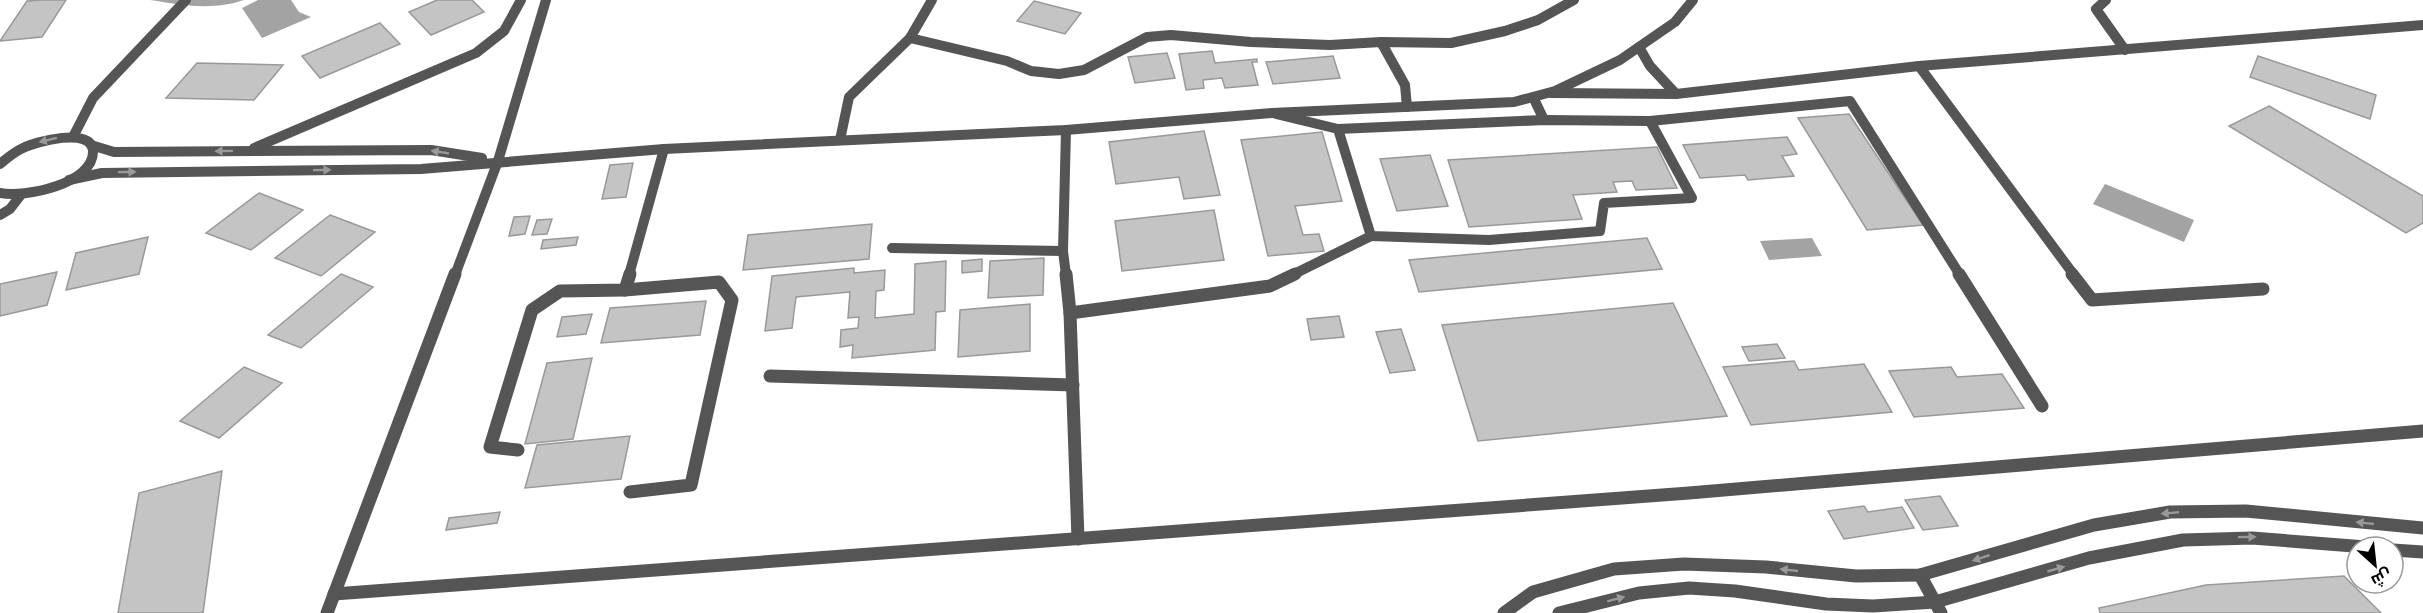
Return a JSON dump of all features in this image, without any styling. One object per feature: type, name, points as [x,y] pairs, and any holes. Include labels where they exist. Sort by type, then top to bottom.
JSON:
[{"type":"street","points":[[73,137],[93,98],[186,0]]},
{"type":"street","points":[[249,150],[476,53],[506,32],[515,19],[521,0]]},
{"type":"street","points":[[327,613],[498,161],[546,0]]},
{"type":"street","points":[[840,140],[849,97],[910,38],[932,0]]},
{"type":"street","points":[[910,38],[1007,61],[1032,71],[1059,74],[1084,70],[1148,37],[1171,35],[1330,45],[1381,42],[1451,43],[1505,31],[1538,20],[1574,0]]},
{"type":"street","points":[[0,193],[20,196],[46,190],[69,180],[102,173],[421,169],[664,149],[1066,130],[1272,113],[1514,102],[1534,99],[1587,78],[1639,47],[1676,21],[1693,0]]},
{"type":"street","points":[[2106,0],[2096,9],[2125,50]]},
{"type":"street","points":[[1551,93],[1676,94],[1919,66],[2423,25]]},
{"type":"street","points":[[1381,42],[1405,85],[1407,108]]},
{"type":"street","points":[[1639,47],[1650,66],[1676,94]]},
{"type":"street","points":[[1919,66],[2092,300],[2263,289]]},
{"type":"street","points":[[1534,99],[1544,120]]},
{"type":"street","points":[[1272,113],[1338,129],[1544,120],[1650,122],[1850,101],[2042,406]]},
{"type":"street","points":[[1070,313],[1270,285],[1371,236],[1489,240],[1600,231],[1604,203],[1692,198],[1650,122]]},
{"type":"street","points":[[1338,129],[1371,236]]},
{"type":"street","points":[[1066,130],[1063,251],[1070,313],[1078,539]]},
{"type":"street","points":[[0,164],[26,146],[59,137],[84,140],[91,145],[114,152],[431,150],[498,161]]},
{"type":"street","points":[[69,180],[90,161],[93,152],[91,145]]},
{"type":"street","points":[[626,290],[664,149]]},
{"type":"street","points":[[0,215],[10,209],[20,196]]},
{"type":"street","points":[[892,248],[1063,251]]},
{"type":"street","points":[[518,450],[490,447],[532,310],[560,291],[626,290],[719,282],[732,300],[691,485],[630,492]]},
{"type":"street","points":[[770,376],[1073,385]]},
{"type":"street","points":[[334,594],[1689,493],[2423,431]]},
{"type":"street","points":[[1504,613],[1533,592],[1614,569],[1718,564],[1856,576],[1920,575],[2094,525],[2170,512],[2246,511],[2423,528]]},
{"type":"street","points":[[1559,613],[1642,592],[1689,588],[1722,590],[1814,603],[1938,608],[2097,556],[2183,540],[2277,538],[2345,545]]},
{"type":"street","points":[[2405,551],[2423,552]]},
{"type":"street","points":[[1920,575],[1938,608]]},
{"type":"shaded area","points":[[150,0],[244,0],[208,6]]},
{"type":"shaded area","points":[[258,0],[291,0],[299,12],[311,17],[262,38],[242,8]]},
{"type":"shaded area","points":[[2105,184],[2194,220],[2184,242],[2093,204]]},
{"type":"shaded area","points":[[1812,238],[1822,256],[1769,260],[1760,241]]},
{"type":"building","points":[[66,0],[42,37],[0,41],[27,1]]},
{"type":"building","points":[[437,0],[472,0],[484,12],[431,35],[409,12]]},
{"type":"building","points":[[1034,1],[1081,13],[1065,34],[1017,21]]},
{"type":"building","points":[[380,23],[400,44],[320,78],[302,56]]},
{"type":"building","points":[[1212,51],[1215,63],[1257,59],[1257,62],[1252,62],[1258,85],[1225,88],[1222,78],[1203,80],[1204,88],[1186,90],[1179,54]]},
{"type":"building","points":[[1167,53],[1175,78],[1135,83],[1128,57]]},
{"type":"building","points":[[1333,56],[1340,78],[1273,84],[1266,62]]},
{"type":"building","points":[[2258,56],[2376,95],[2370,119],[2250,77]]},
{"type":"building","points":[[197,63],[283,65],[254,100],[166,98]]},
{"type":"building","points":[[2269,106],[2423,196],[2423,223],[2406,233],[2229,126]]},
{"type":"building","points":[[1849,114],[1923,225],[1867,230],[1798,118]]},
{"type":"building","points":[[1204,131],[1220,195],[1184,199],[1179,177],[1116,184],[1109,142]]},
{"type":"building","points":[[1322,132],[1342,201],[1295,206],[1303,235],[1319,234],[1324,251],[1268,256],[1241,140]]},
{"type":"building","points":[[1787,137],[1797,154],[1782,156],[1794,176],[1748,180],[1745,175],[1700,178],[1683,145]]},
{"type":"building","points":[[1657,147],[1677,188],[1636,190],[1632,181],[1613,182],[1617,192],[1573,195],[1582,219],[1469,227],[1448,160]]},
{"type":"building","points":[[1430,155],[1448,206],[1397,211],[1380,159]]},
{"type":"building","points":[[633,163],[626,197],[602,199],[610,165]]},
{"type":"building","points":[[259,193],[303,210],[251,250],[206,233]]},
{"type":"building","points":[[1214,210],[1224,260],[1122,271],[1115,221]]},
{"type":"building","points":[[330,215],[375,232],[321,276],[275,258]]},
{"type":"building","points":[[530,216],[525,234],[509,236],[514,217]]},
{"type":"building","points":[[552,219],[547,234],[532,235],[537,220]]},
{"type":"building","points":[[872,224],[869,259],[743,270],[748,235]]},
{"type":"building","points":[[148,237],[139,274],[66,290],[76,253]]},
{"type":"building","points":[[578,237],[576,245],[541,249],[543,240]]},
{"type":"building","points":[[1647,238],[1662,269],[1419,292],[1409,260]]},
{"type":"building","points":[[1044,258],[1043,295],[988,298],[990,261]]},
{"type":"building","points":[[982,259],[982,271],[962,273],[962,261]]},
{"type":"building","points":[[946,261],[945,311],[936,312],[935,350],[852,358],[853,345],[840,347],[841,330],[858,328],[859,317],[848,318],[850,292],[796,297],[792,328],[765,331],[772,276],[854,268],[854,273],[885,270],[884,290],[876,291],[875,318],[914,314],[915,264]]},
{"type":"building","points":[[57,272],[47,305],[0,316],[0,284]]},
{"type":"building","points":[[341,274],[373,287],[301,348],[268,335]]},
{"type":"building","points":[[706,301],[700,335],[601,343],[610,308]]},
{"type":"building","points":[[1673,303],[1727,416],[1478,441],[1442,325]]},
{"type":"building","points":[[1030,304],[1030,351],[958,357],[960,310]]},
{"type":"building","points":[[592,314],[586,334],[557,337],[562,317]]},
{"type":"building","points":[[1339,316],[1344,337],[1311,340],[1307,319]]},
{"type":"building","points":[[1401,329],[1415,370],[1390,373],[1376,332]]},
{"type":"building","points":[[1777,344],[1785,358],[1749,361],[1742,347]]},
{"type":"building","points":[[592,358],[573,439],[525,444],[547,363]]},
{"type":"building","points":[[1794,361],[1799,370],[1864,364],[1892,412],[1751,425],[1723,367]]},
{"type":"building","points":[[244,367],[282,383],[219,438],[180,421]]},
{"type":"building","points":[[1951,367],[1957,377],[2002,374],[2024,408],[1914,417],[1889,371]]},
{"type":"building","points":[[630,436],[621,479],[525,488],[537,445]]},
{"type":"building","points":[[222,471],[203,613],[118,613],[139,493]]},
{"type":"building","points":[[1940,496],[1958,526],[1923,530],[1905,500]]},
{"type":"building","points":[[1864,506],[1868,512],[1902,507],[1914,528],[1844,539],[1828,511]]},
{"type":"building","points":[[500,512],[497,523],[446,530],[449,518]]},
{"type":"building","points":[[2344,576],[2345,595],[2363,595],[2381,613],[2100,613],[2099,608],[2206,585]]}]
